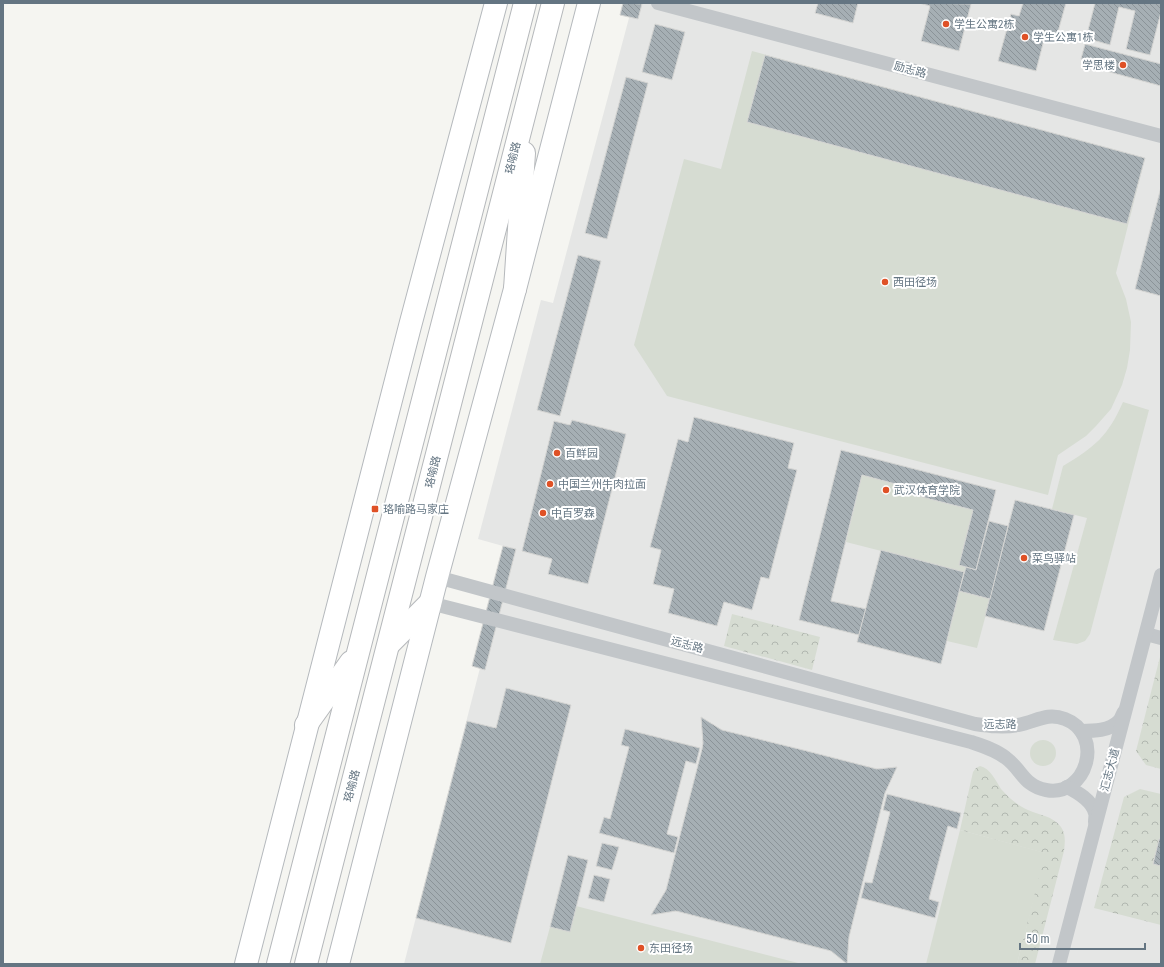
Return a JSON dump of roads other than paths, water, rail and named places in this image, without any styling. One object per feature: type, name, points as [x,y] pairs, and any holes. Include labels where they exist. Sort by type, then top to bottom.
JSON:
[{"type":"main road","points":[[246,964],[306,725],[496,3]]},
{"type":"main road","points":[[278,964],[525,3]]},
{"type":"main road","name":"珞喻路","points":[[306,964],[553,3]]},
{"type":"main road","points":[[338,964],[430,603],[515,289],[589,3]]},
{"type":"main road","points":[[515,289],[528,98]]},
{"type":"main road","points":[[389,644],[430,603]]},
{"type":"main road","points":[[306,725],[359,651]]},
{"type":"street","name":"励志路","points":[[658,3],[1161,136]]},
{"type":"street","name":"汇志大道","points":[[1059,964],[1161,575]]},
{"type":"street","name":"远志路","points":[[437,577],[976,724],[995,726],[1017,725],[1042,718],[1054,717],[1066,720],[1081,731]]},
{"type":"street","name":"远志路","points":[[430,603],[970,742],[983,746],[1007,759],[1015,766],[1026,781],[1033,786],[1048,790],[1060,790],[1067,787]]},
{"type":"street","points":[[1146,634],[1161,638]]},
{"type":"street","points":[[1094,831],[1095,813],[1091,804],[1078,793],[1067,787],[1077,780],[1087,762],[1086,743],[1081,731],[1094,731],[1110,727],[1119,721],[1127,706]]},
{"type":"place","name":"学生公寓2栋","points":[[946,24]]},
{"type":"place","name":"学生公寓1栋","points":[[1025,37]]},
{"type":"place","name":"学思楼","points":[[1123,65]]},
{"type":"place","name":"西田径场","points":[[885,282]]},
{"type":"place","name":"百鲜园","points":[[557,453]]},
{"type":"place","name":"中国兰州牛肉拉面","points":[[550,484]]},
{"type":"place","name":"武汉体育学院","points":[[886,490]]},
{"type":"place","name":"珞喻路马家庄","points":[[375,509]]},
{"type":"place","name":"中百罗森","points":[[543,513]]},
{"type":"place","name":"菜鸟驿站","points":[[1024,558]]},
{"type":"place","name":"东田径场","points":[[641,948]]}]
